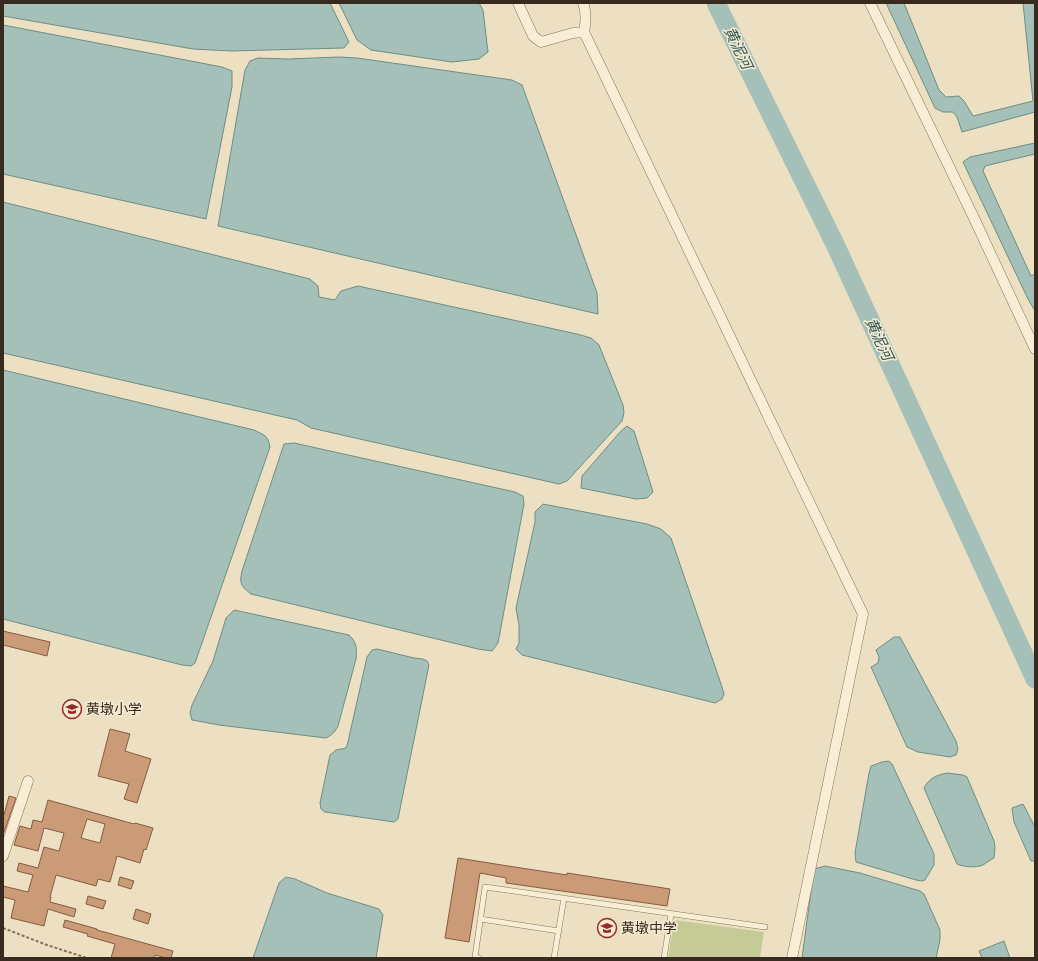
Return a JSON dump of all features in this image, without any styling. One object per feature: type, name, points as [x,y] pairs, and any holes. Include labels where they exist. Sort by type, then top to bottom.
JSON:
[{"type":"street","points":[[518,3],[533,36],[541,42],[573,33],[584,32]]},
{"type":"street","points":[[582,3],[586,10],[584,32],[863,614],[792,958]]},
{"type":"street","points":[[870,3],[973,216],[1035,349]]},
{"type":"street","points":[[3,856],[28,781]]},
{"type":"lane","points":[[479,958],[475,957],[485,887],[765,927]]},
{"type":"lane","points":[[554,958],[564,898]]},
{"type":"lane","points":[[664,958],[670,914]]},
{"type":"lane","points":[[480,919],[559,931]]},
{"type":"path","points":[[3,928],[47,945],[87,958]]},
{"type":"green space","points":[[674,920],[764,932],[760,958],[668,958]]},
{"type":"water","points":[[3,3],[330,3],[349,42],[344,48],[231,51],[193,49],[3,16]]},
{"type":"water","points":[[339,3],[479,3],[483,10],[488,52],[479,59],[452,62],[371,50],[357,40]]},
{"type":"water","points":[[886,3],[904,3],[939,90],[946,97],[959,96],[964,101],[973,116],[1033,101],[1023,3],[1035,3],[1035,112],[962,132],[957,117],[953,112],[943,112],[935,108]]},
{"type":"water","points":[[3,25],[222,67],[232,71],[232,87],[206,219],[3,174]]},
{"type":"water","points":[[339,57],[357,58],[512,80],[522,85],[597,293],[598,314],[218,226],[245,70],[250,61],[258,58],[288,59]]},
{"type":"water","points":[[1035,143],[1035,154],[985,166],[983,171],[1031,276],[1035,274],[1035,311],[963,162],[970,157]]},
{"type":"water","points":[[3,202],[310,279],[318,286],[319,297],[335,300],[341,291],[358,286],[591,338],[599,345],[623,405],[624,413],[622,421],[567,481],[559,484],[311,428],[297,420],[3,353]]},
{"type":"water","points":[[3,370],[254,430],[263,434],[267,438],[270,447],[195,663],[191,666],[182,665],[3,619]]},
{"type":"water","points":[[627,426],[634,431],[653,492],[647,498],[636,499],[581,488],[582,476]]},
{"type":"water","points":[[294,443],[515,492],[523,496],[524,504],[498,643],[492,651],[478,649],[251,594],[245,589],[241,582],[242,571],[284,444]]},
{"type":"water","points":[[543,504],[647,524],[661,529],[671,538],[722,687],[724,694],[722,699],[715,703],[522,655],[516,649],[519,643],[519,625],[516,608],[535,522],[535,512]]},
{"type":"water","points":[[234,610],[349,635],[354,640],[356,646],[356,659],[338,726],[332,734],[326,738],[219,725],[192,720],[190,713],[192,705],[213,661],[226,618]]},
{"type":"water","points":[[894,637],[900,637],[956,741],[958,749],[956,755],[950,757],[918,752],[907,747],[871,667],[878,663],[879,657],[876,650]]},
{"type":"water","points":[[377,649],[423,659],[427,661],[429,665],[398,819],[394,822],[325,812],[321,809],[320,803],[330,755],[336,750],[346,748],[367,657],[372,650]]},
{"type":"water","points":[[889,761],[892,764],[934,854],[934,865],[925,880],[922,881],[856,862],[855,853],[871,766]]},
{"type":"water","points":[[947,773],[967,777],[994,841],[994,858],[983,865],[970,867],[957,864],[924,788],[928,782],[934,778]]},
{"type":"water","points":[[1023,804],[1035,827],[1035,861],[1031,861],[1014,822],[1012,808]]},
{"type":"water","points":[[825,866],[860,873],[920,891],[924,894],[940,930],[940,940],[936,958],[802,958],[814,869]]},
{"type":"water","points":[[286,877],[295,879],[327,893],[379,909],[383,915],[376,958],[253,958],[279,883]]},
{"type":"water","points":[[1004,941],[1010,958],[982,958],[979,951]]},
{"type":"building","points":[[3,631],[50,642],[47,656],[3,645]]},
{"type":"building","points":[[110,729],[130,734],[125,751],[151,759],[137,803],[124,799],[129,784],[98,776]]},
{"type":"building","points":[[9,796],[16,798],[3,835],[3,815]]},
{"type":"building","points":[[48,800],[153,828],[140,863],[117,856],[110,882],[98,879],[96,886],[56,875],[50,902],[76,909],[74,917],[48,909],[44,926],[11,918],[15,900],[3,897],[3,886],[28,892],[33,875],[17,871],[19,863],[38,868],[44,847],[59,851],[64,833],[44,828],[38,851],[14,845],[20,826],[31,829],[33,820],[42,822]],"holes":[[[87,819],[105,824],[100,843],[81,838]]]},
{"type":"building","points":[[458,858],[670,889],[667,906],[506,883],[506,878],[480,873],[469,942],[445,938]]},
{"type":"building","points":[[120,877],[134,881],[131,889],[118,885]]},
{"type":"building","points":[[88,896],[106,901],[103,909],[86,904]]},
{"type":"building","points":[[136,909],[151,914],[148,924],[133,919]]},
{"type":"building","points":[[65,920],[173,951],[171,958],[155,955],[154,958],[111,958],[115,944],[63,927]]},
{"type":"waterway","name":"黄泥河","points":[[716,3],[834,242],[1035,679]]},
{"type":"place","name":"黄墩小学","points":[[72,709]]},
{"type":"place","name":"黄墩中学","points":[[607,928]]}]
